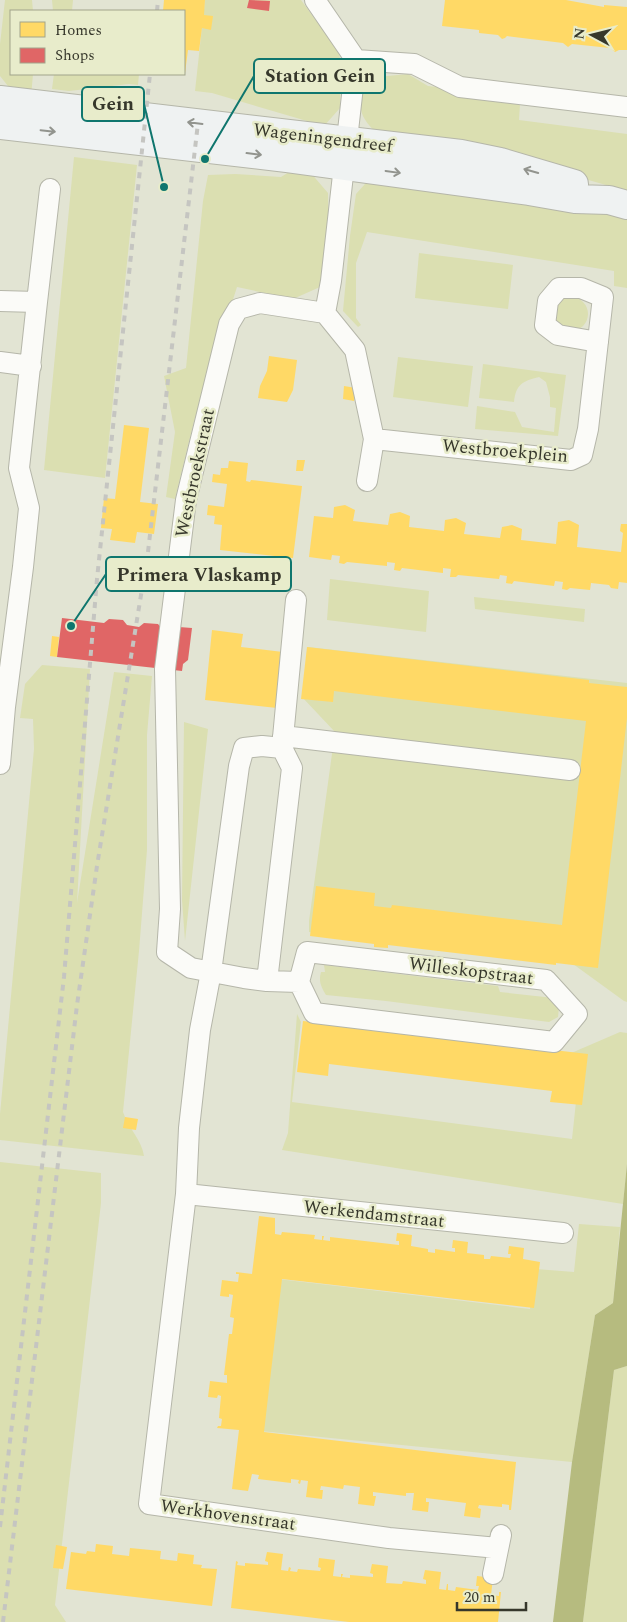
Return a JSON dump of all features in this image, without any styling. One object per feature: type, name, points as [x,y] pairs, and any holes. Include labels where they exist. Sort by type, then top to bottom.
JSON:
[{"type":"street","points":[[315,0],[356,60],[331,281],[325,313],[355,350],[374,439],[368,480]]},
{"type":"street","points":[[356,60],[414,64],[460,87],[627,107]]},
{"type":"street","name":"Wageningendreef","points":[[0,100],[346,153]]},
{"type":"street","name":"Wageningendreef","points":[[0,125],[346,153],[461,154],[500,162],[582,186],[618,203]]},
{"type":"street","points":[[0,764],[3,707],[23,567],[29,508],[19,468],[50,189]]},
{"type":"street","points":[[0,301],[37,302]]},
{"type":"street","name":"Westbroekstraat","points":[[211,972],[191,968],[167,952],[170,909],[165,669],[186,500],[229,324],[238,309],[260,303],[325,313]]},
{"type":"street","name":"Westbroekplein","points":[[374,439],[571,460],[582,455],[598,342]]},
{"type":"street","points":[[0,362],[31,366]]},
{"type":"street","points":[[267,981],[292,768],[283,742],[296,600]]},
{"type":"street","points":[[186,1194],[187,1157],[200,1030],[211,972],[244,748],[283,742],[570,770]]},
{"type":"street","name":"Willeskopstraat","points":[[307,952],[546,980],[577,1014],[554,1042],[314,1013],[299,982],[307,952]]},
{"type":"street","points":[[211,972],[267,981],[299,982]]},
{"type":"street","name":"Werkendamstraat","points":[[186,1194],[563,1234]]},
{"type":"street","name":"Werkhovenstraat","points":[[186,1194],[148,1504],[390,1538],[500,1541],[493,1574]]},
{"type":"shaded area","points":[[5,0],[32,0],[33,10],[10,10],[10,75],[33,75],[31,97],[16,96],[0,76],[0,44]]},
{"type":"shaded area","points":[[52,0],[73,0],[72,10],[53,10]]},
{"type":"shaded area","points":[[205,0],[301,0],[339,52],[341,65],[340,108],[324,126],[212,93],[195,91]]},
{"type":"shaded area","points":[[408,74],[428,86],[437,87],[457,97],[520,104],[519,120],[627,134],[627,191],[515,159],[379,135],[366,121],[361,110],[362,96],[367,78]]},
{"type":"shaded area","points":[[54,75],[139,75],[138,85],[129,84],[69,91],[52,89]]},
{"type":"shaded area","points":[[74,157],[137,165],[105,478],[44,470]]},
{"type":"shaded area","points":[[294,169],[310,172],[328,193],[329,238],[320,287],[293,299],[237,287],[194,421],[175,499],[166,497],[175,432],[164,376],[186,368],[203,201],[208,175],[235,174],[281,177]]},
{"type":"shaded area","points":[[373,175],[564,204],[627,219],[627,288],[614,286],[614,271],[367,232],[356,263],[356,318],[361,325],[358,327],[343,311],[350,236],[356,194]]},
{"type":"shaded area","points":[[419,253],[513,265],[508,309],[415,298]]},
{"type":"shaded area","points":[[571,297],[583,302],[588,314],[583,326],[571,331],[559,326],[554,314],[559,302]]},
{"type":"shaded area","points":[[398,357],[473,366],[468,407],[393,397]]},
{"type":"shaded area","points":[[483,364],[566,375],[558,436],[475,429],[477,406],[515,412],[522,427],[554,432],[556,408],[550,407],[550,397],[546,382],[539,377],[521,384],[516,391],[514,402],[479,398]]},
{"type":"shaded area","points":[[330,579],[429,591],[426,632],[327,620]]},
{"type":"shaded area","points":[[474,597],[585,609],[584,622],[475,609]]},
{"type":"shaded area","points":[[308,647],[627,683],[627,1002],[573,964],[309,932],[335,732],[302,697]]},
{"type":"shaded area","points":[[42,665],[90,669],[77,903],[114,672],[152,676],[147,735],[147,850],[123,1112],[141,1145],[144,1156],[0,1140],[0,1114],[34,749],[33,719],[20,718],[25,684]]},
{"type":"shaded area","points":[[184,722],[208,729],[185,941],[182,900]]},
{"type":"shaded area","points":[[324,965],[498,986],[500,992],[554,998],[559,1007],[558,1017],[549,1022],[326,995],[320,979],[321,972],[325,972]]},
{"type":"shaded area","points":[[297,1014],[301,1022],[292,1102],[572,1139],[581,1055],[569,1054],[620,1032],[627,1033],[627,1164],[623,1204],[282,1150],[288,1133]]},
{"type":"shaded area","points":[[0,1162],[101,1173],[101,1203],[55,1605],[66,1622],[0,1622]]},
{"type":"shaded area","points":[[627,1164],[627,1366],[614,1370],[583,1622],[553,1622],[572,1462],[595,1315],[613,1303]]},
{"type":"shaded area","points":[[579,1224],[620,1227],[613,1303],[595,1315],[572,1462],[260,1431],[278,1279],[530,1309],[536,1269],[574,1272]]},
{"type":"shaded area","points":[[627,1366],[627,1622],[583,1622],[614,1370]]},
{"type":"building: Homes","points":[[164,0],[205,0],[204,15],[213,16],[211,30],[202,28],[199,51],[188,50],[185,73],[185,10],[163,10]]},
{"type":"building: Homes","points":[[445,0],[566,0],[604,7],[604,5],[627,7],[627,50],[615,52],[610,48],[572,44],[568,47],[563,43],[507,36],[502,39],[498,35],[479,33],[479,30],[442,26]]},
{"type":"building: Homes","points":[[269,356],[297,360],[293,390],[287,402],[258,398],[260,386],[267,371]]},
{"type":"building: Homes","points":[[344,386],[356,388],[354,401],[343,399]]},
{"type":"building: Homes","points":[[124,425],[149,428],[140,502],[158,504],[154,534],[137,532],[135,543],[110,540],[112,529],[101,528],[104,498],[115,499]]},
{"type":"building: Homes","points":[[297,460],[305,460],[303,471],[296,471]]},
{"type":"building: Homes","points":[[229,461],[248,463],[246,481],[302,486],[293,558],[220,550],[222,525],[214,524],[215,516],[207,515],[208,505],[224,507],[227,484],[212,482],[213,474],[220,475],[221,468],[228,468]]},
{"type":"building: Homes","points":[[345,505],[355,510],[353,521],[388,525],[390,514],[400,512],[410,516],[409,527],[444,531],[445,520],[456,518],[466,523],[464,534],[500,538],[502,527],[512,525],[522,529],[521,540],[556,544],[558,522],[569,520],[579,525],[577,547],[621,552],[623,533],[620,531],[621,524],[627,524],[627,583],[619,582],[618,589],[611,588],[609,585],[591,583],[590,590],[570,588],[567,590],[562,589],[563,582],[555,581],[554,586],[514,581],[512,584],[506,583],[507,576],[500,575],[499,579],[458,575],[450,577],[451,569],[443,568],[443,573],[402,568],[400,571],[394,570],[395,563],[387,562],[387,566],[347,562],[344,564],[339,563],[340,556],[332,555],[331,560],[309,557],[314,516],[333,518],[334,507]]},
{"type":"building: Homes","points":[[212,630],[243,634],[241,647],[283,652],[277,708],[205,700]]},
{"type":"building: Homes","points":[[52,636],[59,637],[57,657],[50,656]]},
{"type":"building: Homes","points":[[307,647],[589,680],[589,683],[627,687],[627,718],[598,968],[556,963],[556,965],[388,945],[388,948],[374,947],[374,944],[310,936],[316,886],[375,893],[374,906],[391,908],[392,905],[562,925],[586,721],[334,691],[333,702],[301,699]]},
{"type":"building: Homes","points":[[303,1021],[588,1054],[582,1105],[550,1102],[552,1091],[329,1064],[328,1076],[297,1072]]},
{"type":"building: Homes","points":[[125,1117],[138,1119],[136,1130],[123,1128]]},
{"type":"building: Homes","points":[[259,1216],[275,1218],[275,1234],[281,1235],[282,1232],[315,1235],[314,1239],[322,1240],[322,1236],[324,1236],[323,1240],[330,1241],[330,1237],[399,1245],[399,1241],[396,1241],[397,1233],[412,1235],[411,1246],[428,1249],[428,1252],[435,1253],[435,1249],[455,1252],[455,1248],[452,1248],[453,1240],[468,1242],[467,1253],[484,1255],[484,1259],[490,1259],[491,1256],[510,1258],[511,1254],[508,1254],[509,1246],[524,1248],[523,1259],[540,1262],[534,1308],[282,1279],[270,1380],[264,1432],[516,1462],[511,1510],[509,1510],[509,1505],[502,1504],[502,1507],[479,1505],[478,1508],[481,1509],[480,1518],[464,1516],[466,1503],[426,1498],[426,1502],[429,1502],[428,1512],[412,1510],[414,1493],[406,1493],[406,1496],[373,1492],[373,1496],[376,1496],[374,1506],[358,1504],[360,1487],[344,1485],[343,1489],[321,1486],[320,1490],[323,1490],[322,1499],[306,1497],[308,1481],[301,1480],[300,1484],[298,1483],[299,1480],[291,1479],[291,1483],[258,1479],[259,1475],[252,1474],[248,1491],[232,1489],[239,1430],[217,1428],[221,1426],[222,1419],[219,1418],[221,1396],[218,1395],[217,1398],[208,1397],[210,1381],[227,1383],[227,1375],[224,1375],[229,1334],[232,1334],[234,1318],[230,1317],[233,1295],[229,1294],[229,1297],[220,1296],[222,1280],[238,1282],[239,1274],[236,1274],[236,1272],[252,1274]]},
{"type":"building: Homes","points":[[96,1544],[113,1546],[112,1554],[129,1556],[130,1548],[161,1551],[160,1559],[177,1561],[178,1553],[194,1555],[193,1564],[202,1565],[201,1568],[217,1569],[212,1606],[66,1589],[71,1552],[86,1554],[87,1551],[95,1552]]},
{"type":"building: Homes","points":[[56,1545],[67,1547],[63,1569],[53,1568]]},
{"type":"building: Homes","points":[[267,1552],[283,1554],[281,1570],[288,1571],[289,1567],[291,1568],[290,1571],[297,1572],[298,1569],[320,1571],[321,1568],[318,1567],[319,1558],[335,1560],[333,1576],[341,1577],[341,1574],[343,1574],[342,1577],[350,1578],[350,1575],[373,1577],[373,1574],[370,1573],[372,1564],[388,1566],[386,1583],[402,1584],[403,1581],[426,1584],[426,1580],[423,1579],[425,1570],[441,1572],[439,1589],[446,1590],[448,1584],[448,1590],[455,1591],[456,1587],[478,1590],[479,1586],[476,1586],[477,1576],[493,1578],[491,1595],[499,1596],[499,1592],[501,1592],[498,1622],[349,1622],[231,1608],[236,1561],[238,1562],[237,1565],[245,1566],[245,1563],[268,1565],[268,1562],[265,1561]]},
{"type":"building: Shops","points":[[249,0],[270,1],[269,11],[247,8]]},
{"type":"building: Shops","points":[[62,618],[104,623],[109,619],[123,620],[127,625],[139,627],[144,623],[158,624],[162,629],[192,628],[188,660],[183,664],[182,671],[57,657]]},
{"type":"railway","points":[[157,10],[158,0]]},
{"type":"railway","points":[[0,1527],[64,977],[97,579],[150,75]]},
{"type":"railway","points":[[3,1622],[77,1005],[97,866],[148,552],[198,123]]},
{"type":"place","name":"Station Gein","points":[[205,159]]},
{"type":"place","name":"Gein","points":[[164,187]]},
{"type":"place","name":"Primera Vlaskamp","points":[[71,626]]}]
